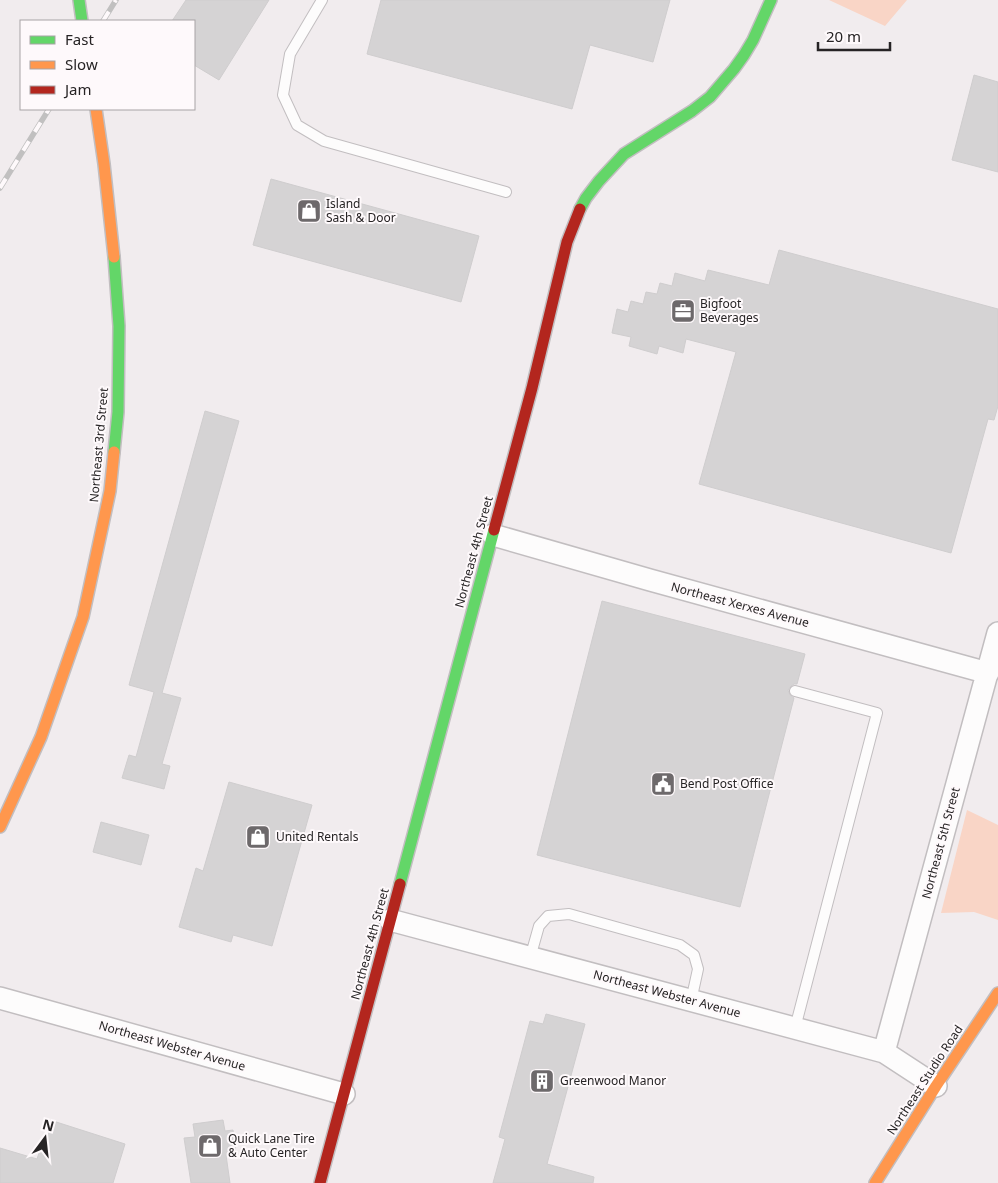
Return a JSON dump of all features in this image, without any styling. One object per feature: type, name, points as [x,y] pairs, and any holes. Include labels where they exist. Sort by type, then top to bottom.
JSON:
[{"type":"street","points":[[79,0],[82,20]]},
{"type":"street","name":"Northeast 4th Street","points":[[320,1183],[532,388],[568,242],[576,218],[586,198],[598,181],[624,154],[692,111],[710,97],[744,55],[771,0]]},
{"type":"street","name":"Northeast 3rd Street","points":[[0,826],[41,737],[83,617],[110,491],[118,412],[119,326],[113,239],[96,110]]},
{"type":"street","name":"Northeast Xerxes Avenue","points":[[493,535],[988,673]]},
{"type":"street","name":"Northeast 5th Street","points":[[884,1052],[998,633]]},
{"type":"street","name":"Northeast Webster Avenue","points":[[390,920],[884,1052],[936,1086]]},
{"type":"street","name":"Northeast Studio Road","points":[[875,1183],[936,1086],[998,993]]},
{"type":"street","name":"Northeast Webster Avenue","points":[[0,998],[344,1094]]},
{"type":"lane","points":[[322,0],[290,54],[283,95],[297,125],[324,141],[506,192]]},
{"type":"lane","points":[[794,1028],[877,713],[795,692]]},
{"type":"lane","points":[[530,958],[539,926],[548,916],[569,914],[680,945],[694,956],[698,969],[691,1001]]},
{"type":"shaded area","points":[[829,0],[907,0],[885,26]]},
{"type":"shaded area","points":[[967,810],[998,825],[998,920],[974,912],[941,913]]},
{"type":"building","points":[[186,0],[269,0],[219,80],[195,66],[195,20],[173,20]]},
{"type":"building","points":[[381,0],[670,0],[653,62],[590,45],[572,109],[367,54]]},
{"type":"building","points":[[974,75],[998,82],[998,172],[952,160]]},
{"type":"building","points":[[271,179],[479,236],[461,302],[253,245]]},
{"type":"building","points":[[779,250],[998,309],[998,406],[994,420],[988,419],[951,553],[699,484],[736,352],[686,339],[683,353],[659,346],[657,354],[629,346],[631,337],[612,333],[617,309],[628,312],[631,301],[643,304],[646,292],[657,294],[660,283],[672,286],[675,273],[705,281],[708,270],[769,285]]},
{"type":"building","points":[[205,411],[239,421],[162,693],[181,698],[162,764],[170,766],[164,789],[122,778],[129,755],[136,757],[154,692],[129,685]]},
{"type":"building","name":"Bend Post Office","points":[[602,601],[805,654],[797,684],[791,686],[788,690],[794,698],[740,907],[537,855]]},
{"type":"building","name":"United Rentals","points":[[229,782],[312,805],[272,946],[233,935],[231,942],[179,927],[196,868],[203,871]]},
{"type":"building","points":[[101,822],[149,835],[141,865],[93,852]]},
{"type":"building","name":"Greenwood Manor","points":[[546,1014],[585,1024],[547,1164],[594,1177],[593,1183],[493,1183],[505,1139],[499,1137],[530,1021],[543,1024]]},
{"type":"building","points":[[50,1120],[125,1144],[113,1183],[0,1183],[0,1148],[37,1159]]},
{"type":"building","name":"Quick Lane Tire & Auto Center","points":[[223,1120],[225,1131],[233,1130],[236,1154],[226,1155],[230,1183],[191,1183],[184,1138],[195,1137],[193,1124]]},
{"type":"railway","points":[[104,20],[116,0]]},
{"type":"railway","points":[[0,188],[48,110]]},
{"type":"traffic: fast","points":[[79,0],[82,20]]},
{"type":"traffic: fast","points":[[580,209],[599,181],[624,154],[692,111],[710,97],[744,55],[771,0]]},
{"type":"traffic: fast","points":[[114,257],[119,326],[118,412],[114,452]]},
{"type":"traffic: fast","points":[[400,884],[494,530]]},
{"type":"traffic: slow","points":[[96,110],[114,257]]},
{"type":"traffic: slow","points":[[0,827],[41,737],[83,617],[110,491],[114,452]]},
{"type":"traffic: slow","points":[[875,1183],[936,1086],[998,993]]},
{"type":"traffic: jam","points":[[494,530],[532,388],[567,242],[580,209]]},
{"type":"traffic: jam","points":[[320,1183],[400,884]]},
{"type":"place","name":"Island Sash & Door","points":[[309,211]]},
{"type":"place","name":"Bigfoot Beverages","points":[[683,311]]},
{"type":"place","name":"Bend Post Office","points":[[663,784]]},
{"type":"place","name":"United Rentals","points":[[258,837]]},
{"type":"place","name":"Greenwood Manor","points":[[542,1081]]},
{"type":"place","name":"Quick Lane Tire & Auto Center","points":[[210,1146]]}]
